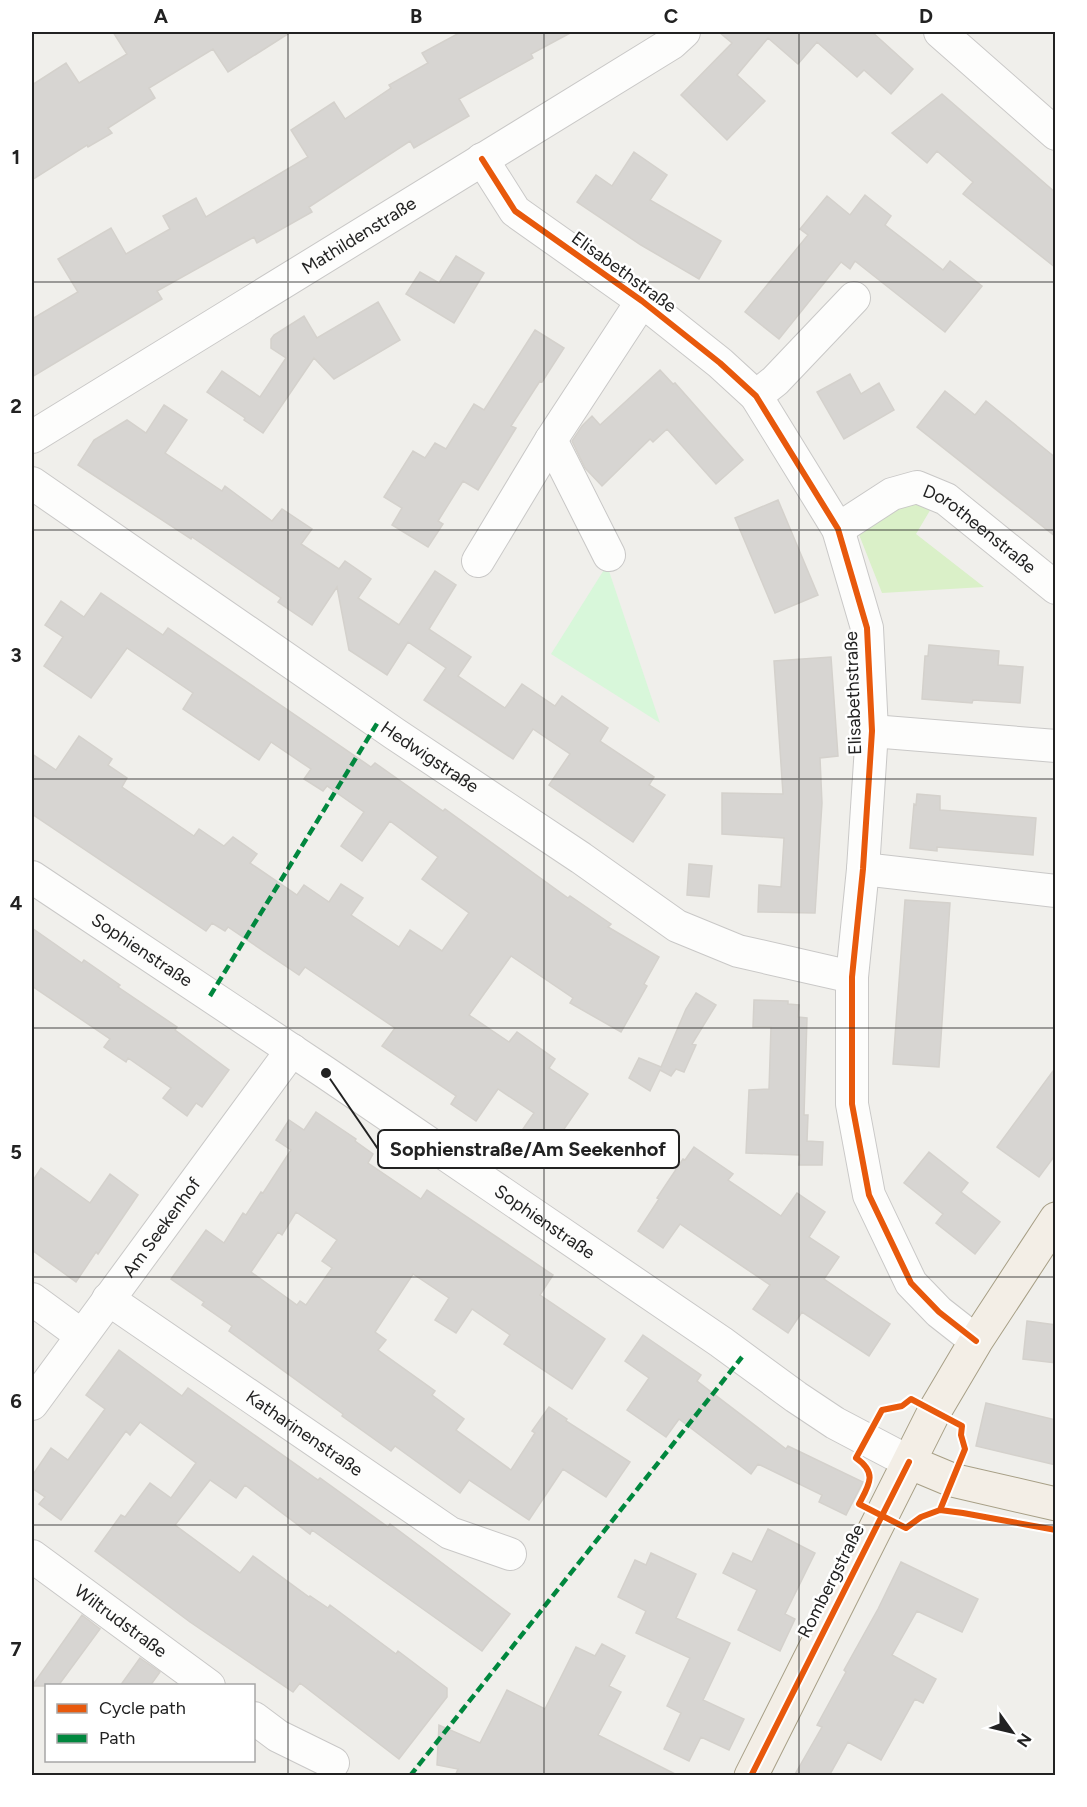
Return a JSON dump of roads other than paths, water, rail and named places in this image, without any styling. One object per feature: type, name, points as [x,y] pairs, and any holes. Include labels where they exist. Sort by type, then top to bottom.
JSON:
[{"type":"main road","name":"Rombergstraße","points":[[751,1776],[934,1412],[976,1341],[1056,1219]]},
{"type":"main road","points":[[909,1462],[952,1480],[1056,1504]]},
{"type":"street","name":"Mathildenstraße","points":[[32,437],[672,43],[684,32]]},
{"type":"street","points":[[940,32],[1056,134]]},
{"type":"street","name":"Elisabethstraße","points":[[482,159],[515,211],[642,301],[720,363],[756,396],[838,529],[867,628],[872,731],[863,869],[852,977],[852,1104],[869,1195],[911,1283],[939,1312],[976,1341]]},
{"type":"street","points":[[756,396],[775,381],[854,298]]},
{"type":"street","name":"Elisabethstraße","points":[[478,561],[551,440],[642,301]]},
{"type":"street","points":[[551,440],[609,555]]},
{"type":"street","name":"Hedwigstraße","points":[[32,483],[677,926],[738,951],[852,977]]},
{"type":"street","name":"Dorotheenstraße","points":[[838,529],[892,494],[917,487],[946,499],[1056,588]]},
{"type":"street","name":"Elisabethstraße","points":[[872,731],[1056,746]]},
{"type":"street","points":[[863,869],[1056,891]]},
{"type":"street","name":"Sophienstraße","points":[[32,877],[292,1050],[721,1342],[796,1397],[855,1434],[909,1462]]},
{"type":"street","name":"Am Seekenhof","points":[[32,1404],[292,1050]]},
{"type":"street","points":[[32,1299],[81,1335]]},
{"type":"street","name":"Katharinenstraße","points":[[108,1299],[450,1533],[510,1554]]},
{"type":"street","name":"Wiltrudstraße","points":[[32,1556],[206,1684]]},
{"type":"street","points":[[255,1719],[278,1736],[333,1763]]},
{"type":"place","name":"Sophienstraße/Am Seekenhof","points":[[326,1073]]}]
